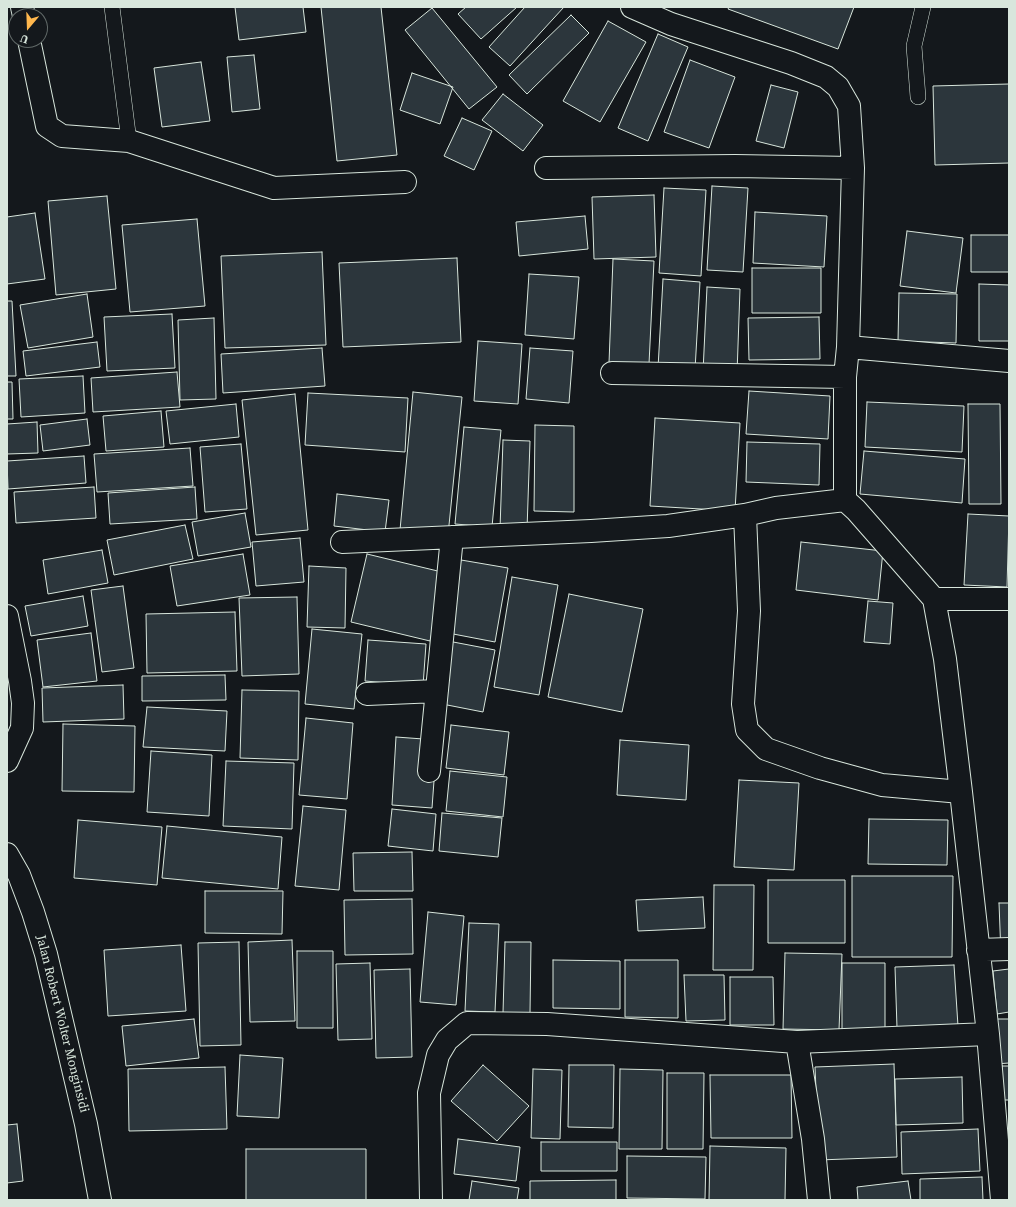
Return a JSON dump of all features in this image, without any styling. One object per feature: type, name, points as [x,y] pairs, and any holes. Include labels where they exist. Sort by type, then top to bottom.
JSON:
[{"type":"main road","points":[[632,7],[671,24],[791,63],[826,77],[838,87],[849,106],[853,168],[848,347],[845,377],[845,500],[856,510],[934,599],[945,660],[961,792],[988,1034],[1002,1200]]},
{"type":"main road","points":[[31,48],[47,126],[62,136],[129,141],[274,188],[405,182]]},
{"type":"main road","points":[[546,168],[735,166],[853,168]]},
{"type":"main road","points":[[848,347],[1009,361]]},
{"type":"main road","points":[[612,373],[845,377]]},
{"type":"main road","points":[[342,542],[591,531],[668,526],[745,515],[776,508],[845,500]]},
{"type":"main road","points":[[745,515],[749,611],[743,704],[747,730],[766,749],[841,774],[882,785],[961,792]]},
{"type":"main road","points":[[429,771],[452,537]]},
{"type":"main road","points":[[934,599],[1009,599]]},
{"type":"main road","points":[[7,616],[23,703],[22,728],[7,760]]},
{"type":"main road","points":[[367,694],[437,691]]},
{"type":"main road","name":"Jalan Robert Wolter Monginsidi","points":[[7,854],[22,882],[46,954],[86,1124],[100,1200]]},
{"type":"main road","points":[[978,950],[1009,949]]},
{"type":"main road","points":[[431,1200],[429,1093],[438,1055],[448,1040],[467,1023],[547,1024],[797,1042],[988,1034]]},
{"type":"main road","points":[[797,1042],[813,1139],[819,1200]]},
{"type":"lane","points":[[112,7],[129,141]]},
{"type":"lane","points":[[918,97],[914,46],[923,7]]},
{"type":"building","points":[[235,7],[303,7],[306,32],[239,40]]},
{"type":"building","points":[[321,7],[381,7],[397,155],[337,161]]},
{"type":"building","points":[[466,7],[517,7],[481,39],[458,14]]},
{"type":"building","points":[[525,7],[564,7],[510,66],[489,47]]},
{"type":"building","points":[[729,7],[854,7],[838,49],[728,9]]},
{"type":"building","points":[[432,8],[497,87],[469,109],[405,30]]},
{"type":"building","points":[[571,15],[589,33],[527,94],[509,75]]},
{"type":"building","points":[[608,21],[646,42],[600,122],[563,101]]},
{"type":"building","points":[[658,34],[688,47],[648,141],[618,128]]},
{"type":"building","points":[[254,55],[260,109],[232,112],[227,57]]},
{"type":"building","points":[[690,60],[735,77],[709,148],[664,132]]},
{"type":"building","points":[[201,62],[210,121],[162,127],[154,68]]},
{"type":"building","points":[[412,73],[453,87],[440,124],[400,110]]},
{"type":"building","points":[[1009,84],[1009,163],[935,165],[933,86]]},
{"type":"building","points":[[771,85],[798,92],[784,148],[756,141]]},
{"type":"building","points":[[503,94],[543,125],[523,151],[482,120]]},
{"type":"building","points":[[462,118],[492,131],[474,170],[444,156]]},
{"type":"building","points":[[712,186],[748,188],[743,272],[707,270]]},
{"type":"building","points":[[664,188],[706,190],[701,276],[659,273]]},
{"type":"building","points":[[654,195],[656,257],[594,259],[592,197]]},
{"type":"building","points":[[107,196],[116,289],[56,295],[48,201]]},
{"type":"building","points":[[755,212],[827,216],[824,267],[753,263]]},
{"type":"building","points":[[35,213],[45,279],[7,284],[7,217]]},
{"type":"building","points":[[585,216],[588,249],[519,256],[516,222]]},
{"type":"building","points":[[197,219],[205,306],[130,312],[122,225]]},
{"type":"building","points":[[907,231],[963,238],[956,293],[900,286]]},
{"type":"building","points":[[971,235],[1009,235],[1009,272],[971,272]]},
{"type":"building","points":[[322,252],[326,345],[225,348],[221,256]]},
{"type":"building","points":[[457,258],[461,342],[343,347],[339,263]]},
{"type":"building","points":[[613,259],[654,261],[649,364],[609,363]]},
{"type":"building","points":[[752,268],[821,268],[821,313],[752,313]]},
{"type":"building","points":[[529,274],[579,277],[574,339],[525,335]]},
{"type":"building","points":[[663,279],[700,282],[695,370],[658,368]]},
{"type":"building","points":[[979,284],[1009,285],[1009,341],[979,341]]},
{"type":"building","points":[[707,287],[740,289],[737,374],[703,372]]},
{"type":"building","points":[[899,293],[957,294],[956,343],[898,341]]},
{"type":"building","points":[[87,294],[93,337],[28,348],[20,305]]},
{"type":"building","points":[[7,301],[12,301],[16,376],[7,376]]},
{"type":"building","points":[[172,314],[175,368],[107,371],[104,317]]},
{"type":"building","points":[[819,317],[820,359],[749,360],[748,318]]},
{"type":"building","points":[[214,318],[216,399],[180,400],[178,320]]},
{"type":"building","points":[[478,341],[522,344],[518,404],[474,401]]},
{"type":"building","points":[[97,342],[100,367],[26,376],[23,351]]},
{"type":"building","points":[[322,348],[325,386],[223,393],[221,354]]},
{"type":"building","points":[[530,348],[573,351],[569,403],[526,399]]},
{"type":"building","points":[[177,372],[180,407],[93,412],[91,378]]},
{"type":"building","points":[[83,376],[85,413],[21,417],[19,379]]},
{"type":"building","points":[[7,382],[12,382],[13,419],[7,419]]},
{"type":"building","points":[[749,391],[830,396],[828,439],[746,434]]},
{"type":"building","points":[[413,392],[462,397],[448,535],[400,530]]},
{"type":"building","points":[[308,393],[408,398],[405,452],[305,445]]},
{"type":"building","points":[[295,394],[308,530],[256,535],[242,400]]},
{"type":"building","points":[[867,402],[964,406],[962,452],[865,447]]},
{"type":"building","points":[[236,404],[239,437],[170,444],[166,411]]},
{"type":"building","points":[[968,404],[1000,404],[1001,504],[969,504]]},
{"type":"building","points":[[161,411],[164,447],[106,451],[103,416]]},
{"type":"building","points":[[655,418],[740,423],[735,511],[650,506]]},
{"type":"building","points":[[87,419],[90,445],[43,451],[40,425]]},
{"type":"building","points":[[37,422],[38,453],[7,454],[7,424]]},
{"type":"building","points":[[535,425],[574,426],[574,512],[534,511]]},
{"type":"building","points":[[464,427],[501,430],[492,527],[455,524]]},
{"type":"building","points":[[503,440],[530,441],[527,530],[500,529]]},
{"type":"building","points":[[747,442],[820,444],[819,485],[746,482]]},
{"type":"building","points":[[241,444],[247,509],[205,512],[200,447]]},
{"type":"building","points":[[190,448],[193,486],[97,492],[94,454]]},
{"type":"building","points":[[864,451],[965,459],[962,503],[860,494]]},
{"type":"building","points":[[84,456],[86,483],[8,489],[7,461]]},
{"type":"building","points":[[94,487],[96,518],[16,523],[14,492]]},
{"type":"building","points":[[195,487],[197,519],[110,524],[108,493]]},
{"type":"building","points":[[337,494],[389,500],[385,532],[334,526]]},
{"type":"building","points":[[245,513],[251,547],[198,556],[192,522]]},
{"type":"building","points":[[968,514],[1009,516],[1007,587],[964,585]]},
{"type":"building","points":[[185,525],[193,559],[114,575],[107,540]]},
{"type":"building","points":[[300,538],[304,582],[256,586],[252,542]]},
{"type":"building","points":[[801,542],[883,551],[878,600],[796,590]]},
{"type":"building","points":[[102,550],[108,583],[48,594],[43,560]]},
{"type":"building","points":[[243,554],[250,595],[177,606],[170,566]]},
{"type":"building","points":[[367,554],[446,573],[430,641],[351,622]]},
{"type":"building","points":[[461,560],[508,568],[495,642],[448,633]]},
{"type":"building","points":[[309,566],[346,568],[345,628],[307,627]]},
{"type":"building","points":[[512,577],[558,585],[539,695],[494,687]]},
{"type":"building","points":[[123,586],[134,668],[102,672],[91,590]]},
{"type":"building","points":[[569,594],[643,609],[622,712],[548,697]]},
{"type":"building","points":[[83,596],[88,626],[31,636],[25,606]]},
{"type":"building","points":[[297,597],[299,674],[242,676],[239,598]]},
{"type":"building","points":[[868,601],[893,603],[890,644],[864,642]]},
{"type":"building","points":[[235,612],[237,671],[147,673],[146,614]]},
{"type":"building","points":[[312,629],[362,634],[354,709],[305,704]]},
{"type":"building","points":[[91,633],[97,681],[43,687],[37,640]]},
{"type":"building","points":[[368,640],[426,644],[423,686],[365,681]]},
{"type":"building","points":[[448,641],[495,650],[483,712],[437,703]]},
{"type":"building","points":[[225,675],[226,700],[142,701],[142,676]]},
{"type":"building","points":[[123,685],[124,719],[43,722],[42,688]]},
{"type":"building","points":[[242,690],[299,691],[298,760],[240,758]]},
{"type":"building","points":[[147,707],[227,711],[225,751],[143,747]]},
{"type":"building","points":[[306,718],[353,723],[347,799],[299,795]]},
{"type":"building","points":[[63,724],[135,726],[134,792],[62,791]]},
{"type":"building","points":[[451,725],[509,732],[504,775],[446,768]]},
{"type":"building","points":[[396,737],[437,740],[432,808],[392,805]]},
{"type":"building","points":[[620,740],[689,745],[686,800],[617,795]]},
{"type":"building","points":[[151,751],[212,755],[209,816],[147,812]]},
{"type":"building","points":[[226,761],[294,763],[292,829],[223,826]]},
{"type":"building","points":[[450,771],[507,777],[503,817],[446,811]]},
{"type":"building","points":[[739,780],[799,783],[794,870],[734,867]]},
{"type":"building","points":[[303,806],[346,810],[339,890],[295,886]]},
{"type":"building","points":[[392,809],[436,814],[433,851],[388,846]]},
{"type":"building","points":[[442,813],[502,818],[498,857],[439,851]]},
{"type":"building","points":[[869,819],[948,820],[947,865],[868,864]]},
{"type":"building","points":[[78,820],[162,827],[157,885],[74,878]]},
{"type":"building","points":[[167,826],[282,837],[278,889],[162,878]]},
{"type":"building","points":[[412,852],[413,891],[354,891],[353,853]]},
{"type":"building","points":[[852,876],[953,876],[952,957],[852,957]]},
{"type":"building","points":[[768,880],[845,880],[845,943],[768,943]]},
{"type":"building","points":[[714,885],[754,885],[753,970],[713,970]]},
{"type":"building","points":[[205,891],[283,891],[282,934],[205,933]]},
{"type":"building","points":[[703,897],[705,928],[638,931],[636,900]]},
{"type":"building","points":[[412,899],[413,954],[345,955],[344,900]]},
{"type":"building","points":[[999,903],[1009,903],[1009,955],[1001,955]]},
{"type":"building","points":[[428,912],[464,916],[456,1005],[420,1002]]},
{"type":"building","points":[[469,923],[499,924],[495,1012],[465,1011]]},
{"type":"building","points":[[292,940],[295,1021],[250,1022],[248,942]]},
{"type":"building","points":[[239,942],[241,1045],[200,1046],[198,943]]},
{"type":"building","points":[[505,942],[531,942],[530,1013],[503,1013]]},
{"type":"building","points":[[181,945],[186,1011],[108,1016],[104,950]]},
{"type":"building","points":[[297,951],[333,951],[333,1028],[297,1028]]},
{"type":"building","points":[[785,953],[842,954],[839,1030],[783,1029]]},
{"type":"building","points":[[553,960],[620,961],[620,1009],[553,1008]]},
{"type":"building","points":[[625,960],[678,960],[678,1018],[625,1017]]},
{"type":"building","points":[[370,963],[372,1039],[338,1040],[336,964]]},
{"type":"building","points":[[842,963],[885,963],[885,1031],[842,1030]]},
{"type":"building","points":[[954,965],[958,1026],[897,1028],[895,967]]},
{"type":"building","points":[[410,969],[412,1057],[376,1058],[374,970]]},
{"type":"building","points":[[1009,969],[1009,1012],[997,1014],[993,971]]},
{"type":"building","points":[[684,975],[724,975],[725,1020],[686,1021]]},
{"type":"building","points":[[730,977],[773,977],[774,1025],[730,1025]]},
{"type":"building","points":[[194,1019],[199,1058],[126,1066],[122,1026]]},
{"type":"building","points":[[994,1019],[1009,1019],[1009,1063],[995,1064]]},
{"type":"building","points":[[240,1055],[283,1058],[279,1118],[237,1116]]},
{"type":"building","points":[[894,1064],[897,1157],[819,1160],[815,1067]]},
{"type":"building","points":[[483,1065],[529,1106],[497,1141],[451,1101]]},
{"type":"building","points":[[569,1065],[614,1065],[613,1128],[568,1127]]},
{"type":"building","points":[[1002,1066],[1009,1066],[1009,1100],[1002,1100]]},
{"type":"building","points":[[225,1067],[227,1129],[129,1131],[128,1069]]},
{"type":"building","points":[[533,1069],[562,1070],[560,1139],[531,1138]]},
{"type":"building","points":[[620,1069],[663,1070],[662,1149],[619,1149]]},
{"type":"building","points":[[667,1073],[704,1073],[703,1149],[667,1149]]},
{"type":"building","points":[[710,1075],[791,1075],[792,1138],[711,1138]]},
{"type":"building","points":[[962,1077],[963,1123],[896,1125],[895,1079]]},
{"type":"building","points":[[17,1124],[23,1181],[7,1183],[7,1125]]},
{"type":"building","points":[[978,1129],[980,1171],[902,1174],[901,1132]]},
{"type":"building","points":[[458,1139],[520,1147],[516,1181],[454,1174]]},
{"type":"building","points":[[541,1142],[617,1142],[617,1171],[541,1171]]},
{"type":"building","points":[[710,1146],[786,1148],[785,1200],[709,1200]]},
{"type":"building","points":[[246,1149],[366,1149],[366,1200],[246,1200]]},
{"type":"building","points":[[627,1156],[706,1157],[705,1199],[627,1198]]},
{"type":"building","points":[[982,1177],[983,1200],[920,1200],[920,1179]]},
{"type":"building","points":[[616,1180],[616,1200],[530,1200],[530,1181]]},
{"type":"building","points":[[472,1181],[519,1188],[517,1200],[469,1200]]},
{"type":"building","points":[[908,1181],[911,1200],[858,1200],[857,1187]]}]
